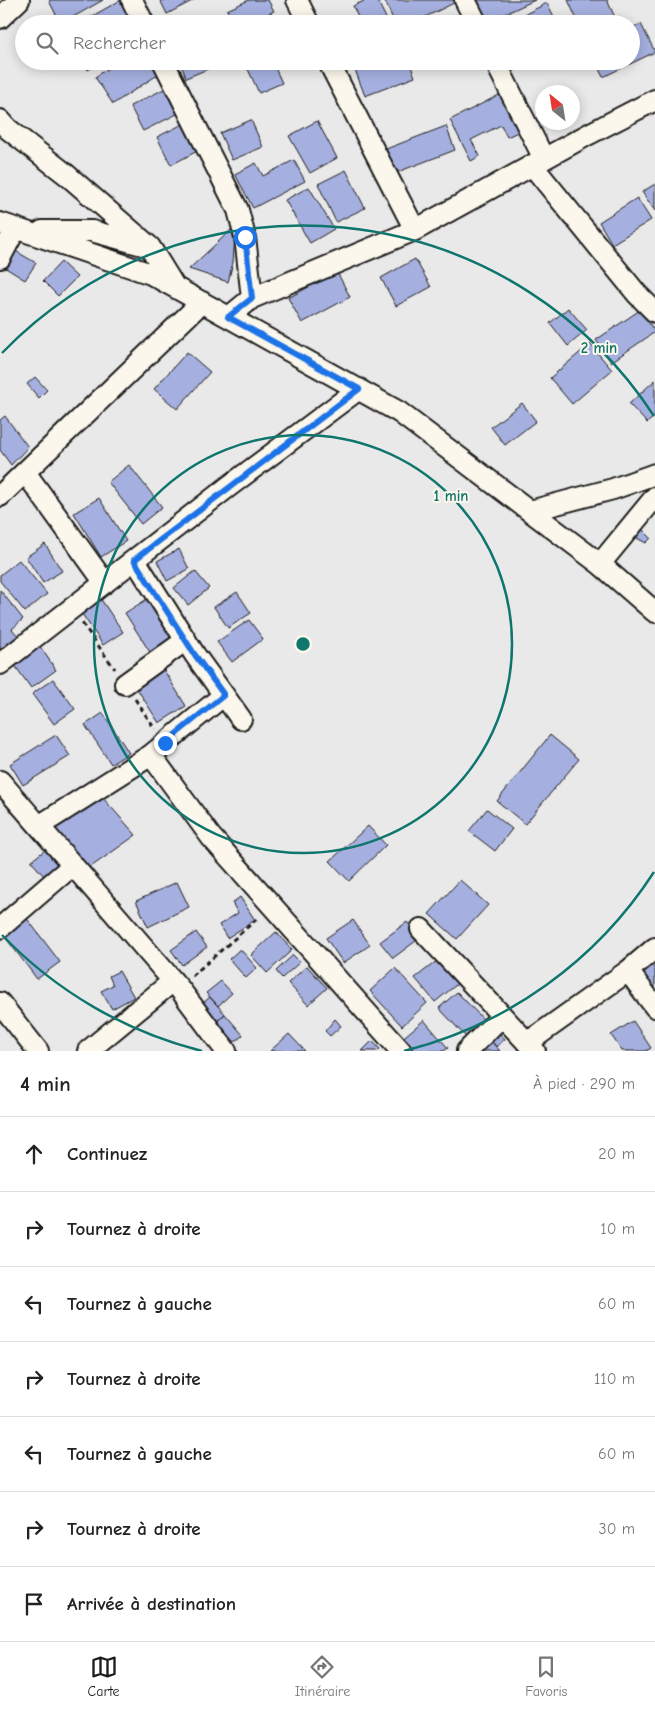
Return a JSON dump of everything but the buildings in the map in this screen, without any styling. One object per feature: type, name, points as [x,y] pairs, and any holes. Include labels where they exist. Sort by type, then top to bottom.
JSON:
[{"type":"street","points":[[132,0],[140,15]]},
{"type":"street","points":[[297,0],[304,15]]},
{"type":"street","points":[[465,0],[472,15]]},
{"type":"street","points":[[0,18],[16,1]]},
{"type":"street","points":[[168,70],[238,210],[245,237],[252,298]]},
{"type":"street","points":[[333,70],[415,230]]},
{"type":"street","points":[[499,70],[538,162],[637,294],[655,312]]},
{"type":"street","points":[[228,317],[252,298],[415,230],[655,100]]},
{"type":"street","points":[[0,120],[8,129],[68,175],[150,246],[175,287]]},
{"type":"street","points":[[14,227],[92,231],[150,246]]},
{"type":"street","points":[[0,258],[14,227]]},
{"type":"street","points":[[14,227],[151,274],[399,412],[600,564],[655,612]]},
{"type":"street","points":[[0,496],[202,302]]},
{"type":"street","points":[[0,664],[359,389]]},
{"type":"street","points":[[25,472],[105,583]]},
{"type":"street","points":[[530,511],[613,489],[655,474]]},
{"type":"street","points":[[600,564],[655,497]]},
{"type":"street","points":[[134,560],[186,640],[241,719]]},
{"type":"street","points":[[125,684],[186,640]]},
{"type":"street","points":[[39,826],[151,755],[224,695]]},
{"type":"street","points":[[151,755],[211,837],[401,1051]]},
{"type":"street","points":[[0,781],[176,984],[226,1051]]},
{"type":"street","points":[[0,928],[73,865]]},
{"type":"street","points":[[421,929],[531,1047],[655,948]]},
{"type":"street","points":[[628,971],[655,1007]]},
{"type":"street","points":[[88,1051],[176,984]]},
{"type":"street","points":[[0,1002],[38,1051]]},
{"type":"street","points":[[467,1051],[502,1016]]},
{"type":"path","points":[[176,984],[272,905]]},
{"type":"route","points":[[165,743],[224,695],[195,655],[134,560],[359,389],[228,317],[252,298],[245,237]]}]
